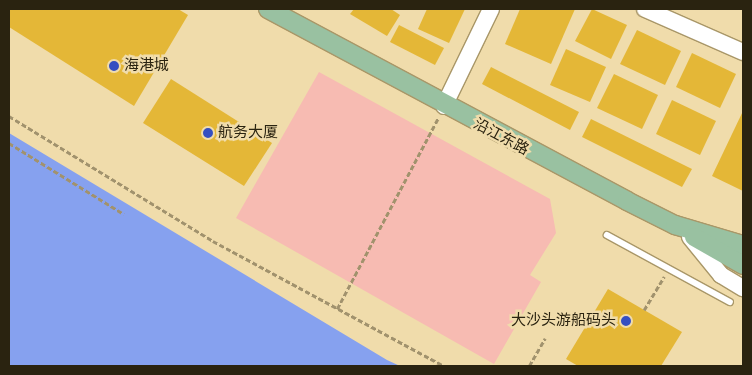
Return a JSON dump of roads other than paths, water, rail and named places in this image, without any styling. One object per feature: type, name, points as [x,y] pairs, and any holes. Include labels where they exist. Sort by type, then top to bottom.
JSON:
[{"type":"main road","name":"沿江东路","points":[[268,9],[444,106],[675,225],[743,245]]},
{"type":"main road","points":[[444,106],[491,9]]},
{"type":"main road","points":[[646,9],[743,52]]},
{"type":"main road","points":[[675,225],[743,265]]},
{"type":"main road","points":[[675,225],[700,245],[721,275],[743,288]]},
{"type":"lane","points":[[607,235],[730,302]]},
{"type":"water","points":[[9,133],[387,360],[400,366],[9,366]]},
{"type":"place","name":"海港城","points":[[114,66]]},
{"type":"place","name":"航务大厦","points":[[208,133]]},
{"type":"place","name":"大沙头游船码头","points":[[626,321]]}]
